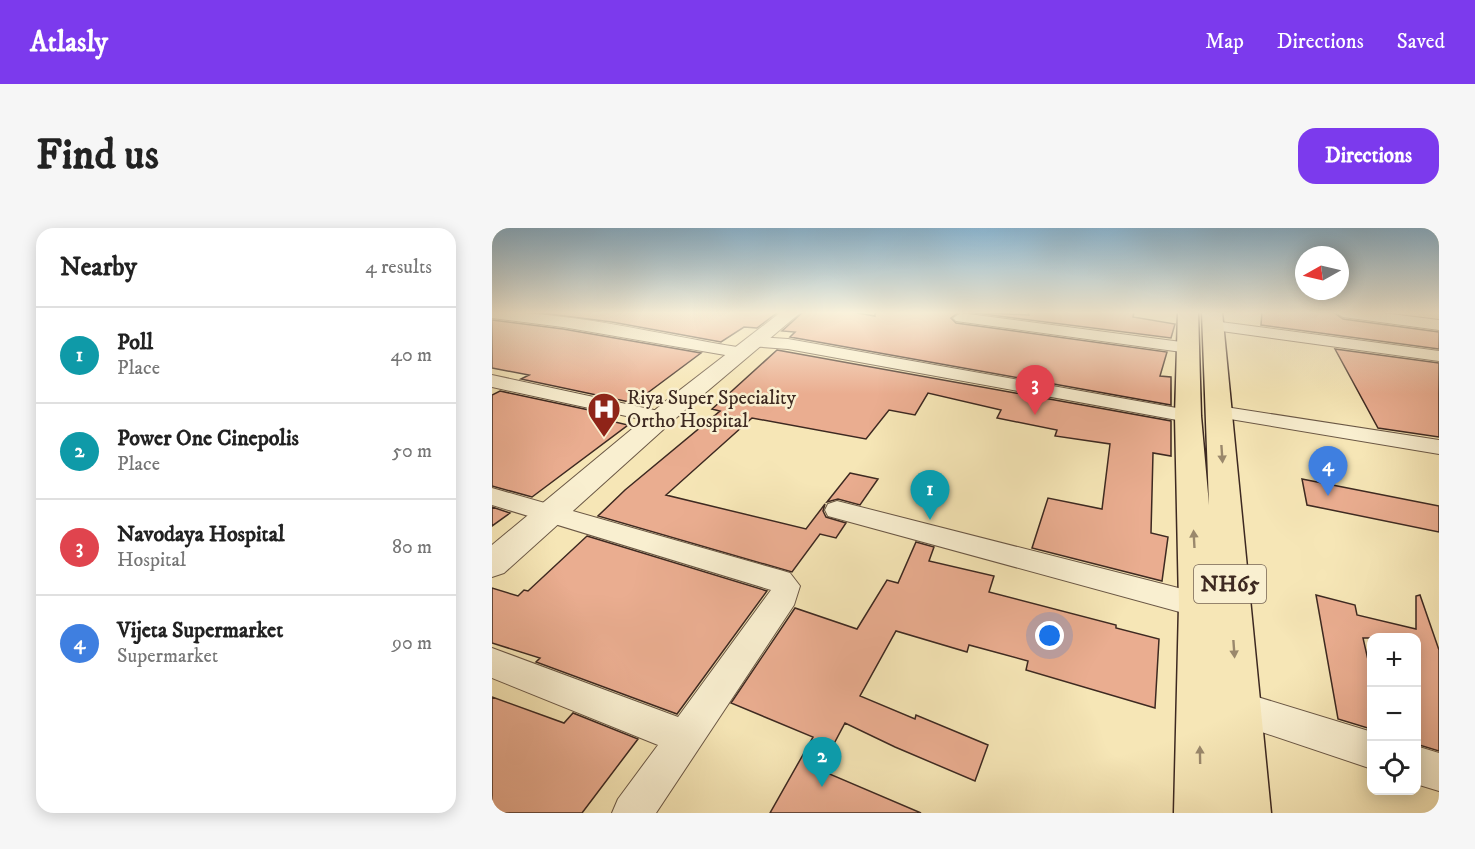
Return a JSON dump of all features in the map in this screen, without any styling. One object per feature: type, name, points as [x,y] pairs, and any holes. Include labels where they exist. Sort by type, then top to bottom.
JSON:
[{"type":"highway","name":"NH65","points":[[1198,339],[1204,414],[1238,708],[1245,813]]},
{"type":"highway","name":"NH65","points":[[1200,813],[1198,605],[1204,414]]},
{"type":"street","points":[[663,339],[731,351]]},
{"type":"street","points":[[492,564],[654,416],[746,339]]},
{"type":"street","points":[[492,554],[760,339]]},
{"type":"street","points":[[1326,339],[1439,356]]},
{"type":"street","points":[[757,342],[788,344],[1204,414],[1439,447]]},
{"type":"street","points":[[492,381],[654,416]]},
{"type":"street","points":[[492,496],[780,581],[786,586],[784,597],[632,813]]},
{"type":"street","points":[[837,510],[1198,605]]},
{"type":"street","points":[[492,663],[685,738]]},
{"type":"street","points":[[1238,708],[1367,750]]},
{"type":"street","points":[[1421,767],[1439,772]]},
{"type":"building","points":[[492,339],[622,339],[701,353],[634,403],[521,379],[529,375],[492,368]]},
{"type":"building","points":[[706,339],[725,339],[721,342]]},
{"type":"building","points":[[803,339],[1075,339],[1167,352],[1160,376],[1171,377],[1171,405]]},
{"type":"building","points":[[1367,339],[1439,339],[1439,349]]},
{"type":"building","points":[[1335,349],[1439,363],[1439,437],[1378,428]]},
{"type":"building","points":[[777,350],[1171,421],[1171,456],[1153,453],[1151,533],[1168,537],[1162,581],[1032,548],[1048,498],[1102,509],[1110,444],[1055,436],[1057,430],[997,418],[1001,410],[928,393],[915,415],[889,410],[866,439],[752,418],[666,495],[806,529],[825,504],[823,511],[826,517],[846,523],[836,538],[820,534],[792,572],[598,516],[625,490],[720,411],[712,409]]},
{"type":"building","points":[[500,391],[617,416],[611,421],[628,425],[532,497],[492,486],[492,395]]},
{"type":"building","points":[[850,473],[878,479],[860,505],[838,499],[827,502]]},
{"type":"building","points":[[1302,479],[1439,506],[1439,532],[1307,505]]},
{"type":"building","points":[[492,507],[510,513],[492,526]]},
{"type":"building","points":[[587,536],[767,591],[677,714],[536,662],[540,658],[492,643],[492,588],[518,596],[524,590],[528,591]]},
{"type":"building","points":[[916,542],[934,547],[929,561],[994,576],[989,592],[1116,625],[1116,628],[1159,639],[1155,708],[1026,670],[1028,661],[969,645],[967,652],[896,631],[860,696],[915,719],[916,715],[988,745],[975,781],[845,723],[820,770],[921,813],[770,813],[813,737],[731,703],[795,608],[857,629],[887,580],[898,583]]},
{"type":"building","points":[[1316,595],[1355,605],[1357,615],[1416,629],[1416,596],[1420,595],[1439,650],[1439,751],[1421,746],[1421,633],[1367,633],[1367,638],[1363,638],[1367,656],[1367,728],[1338,719]]},
{"type":"building","points":[[492,697],[564,723],[573,713],[638,739],[582,813],[492,813]]},
{"type":"place","name":"Navodaya Hospital","points":[[1035,415]]},
{"type":"place","name":"Riya Super Speciality Ortho Hospital","points":[[604,438]]},
{"type":"place","name":"Vijeta Supermarket","points":[[1328,496]]},
{"type":"place","name":"Poll","points":[[930,520]]},
{"type":"place","name":"Power One Cinepolis","points":[[822,787]]}]
